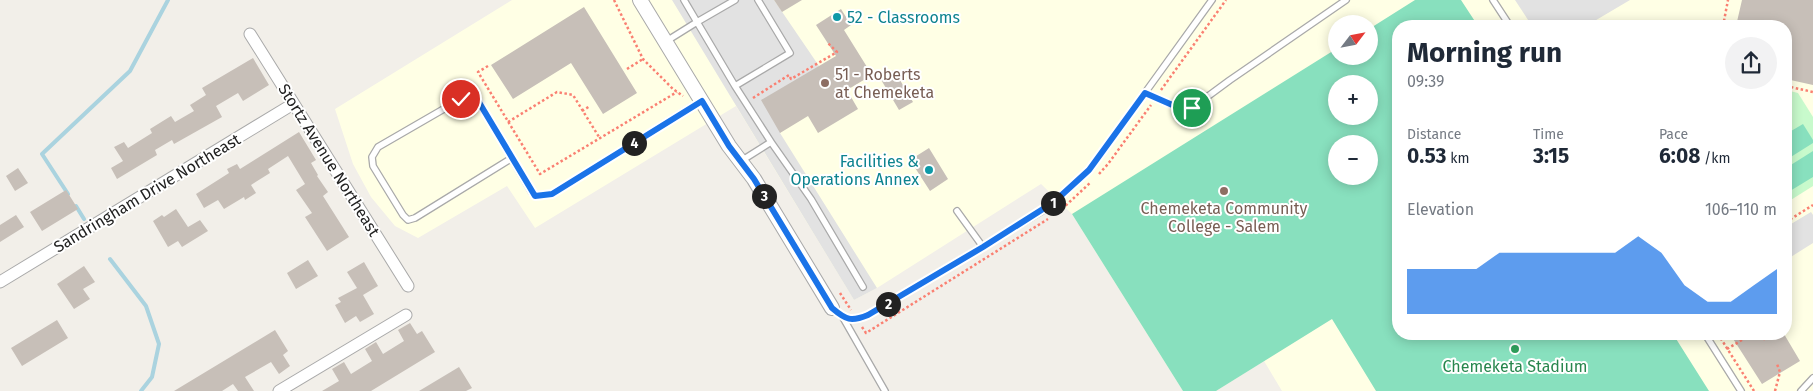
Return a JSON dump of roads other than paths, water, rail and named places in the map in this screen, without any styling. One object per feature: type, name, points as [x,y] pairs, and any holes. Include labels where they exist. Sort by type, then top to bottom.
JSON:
[{"type":"street","points":[[640,0],[729,146],[741,161],[837,312]]},
{"type":"street","name":"Stortz Avenue Northeast","points":[[250,34],[408,286]]},
{"type":"street","name":"Sandringham Drive Northeast","points":[[0,282],[293,104]]},
{"type":"street","points":[[279,391],[406,315]]},
{"type":"lane","points":[[684,0],[735,86],[811,199],[863,287]]},
{"type":"lane","points":[[665,42],[735,0]]},
{"type":"lane","points":[[735,86],[790,53],[758,0]]},
{"type":"lane","points":[[837,312],[848,319],[857,320],[983,247],[1054,202],[1089,170],[1212,0]]},
{"type":"lane","points":[[1145,93],[1177,107],[1192,108],[1246,68],[1346,0]]},
{"type":"lane","points":[[1493,0],[1506,20]]},
{"type":"lane","points":[[512,158],[415,218],[408,220],[403,216],[373,166],[372,157],[378,148],[471,95],[477,99],[535,196],[552,194],[702,101]]},
{"type":"lane","points":[[741,161],[772,142]]},
{"type":"lane","points":[[957,211],[983,247]]},
{"type":"lane","points":[[837,312],[885,391]]},
{"type":"lane","points":[[1709,340],[1740,391]]},
{"type":"lane","points":[[1801,391],[1813,378]]},
{"type":"waterway","points":[[68,194],[42,154],[130,71],[168,0]]},
{"type":"waterway","points":[[76,206],[84,219]]},
{"type":"waterway","points":[[110,259],[146,306],[159,344],[152,377],[141,391]]},
{"type":"place","name":"52 - Classrooms","points":[[837,17]]},
{"type":"place","name":"51 - Roberts at Chemeketa","points":[[825,83]]},
{"type":"place","name":"Facilities & Operations Annex","points":[[929,170]]},
{"type":"place","name":"Chemeketa Community College - Salem","points":[[1224,191]]},
{"type":"place","name":"Chemeketa Stadium","points":[[1515,349]]}]
